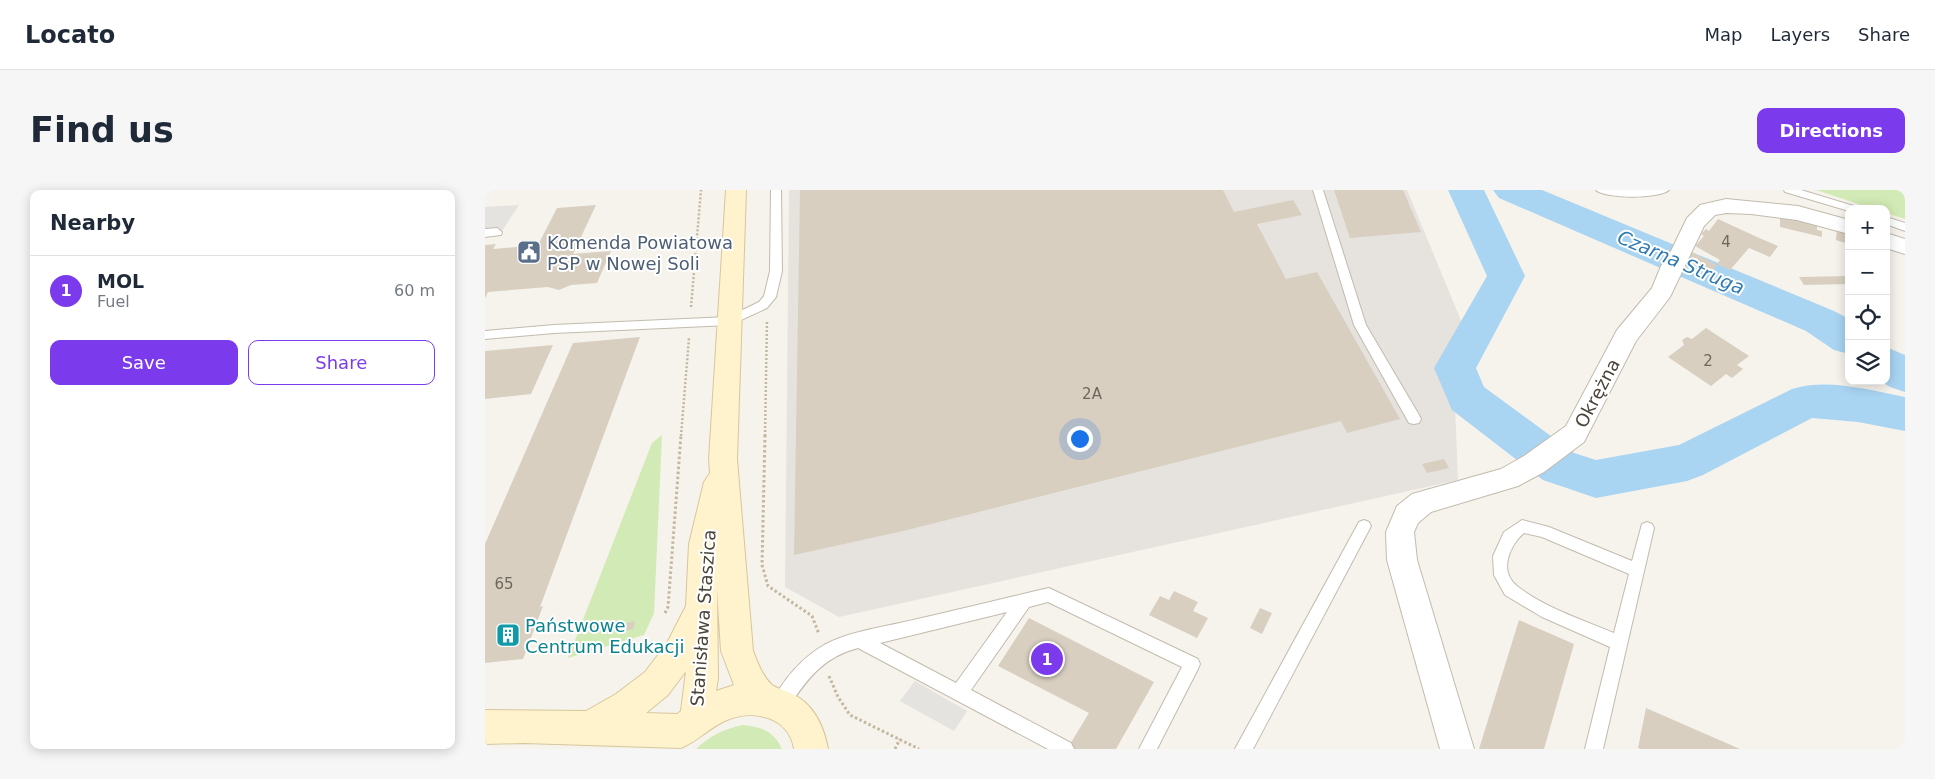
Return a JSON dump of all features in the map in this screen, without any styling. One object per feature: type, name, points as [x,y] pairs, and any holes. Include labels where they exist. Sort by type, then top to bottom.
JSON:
[{"type":"street","name":"Stanisława Staszica","points":[[736,190],[723,459],[731,536],[732,587],[737,651],[748,680],[772,701],[796,715],[802,722],[810,741],[811,749]]},
{"type":"street","name":"Okrężna","points":[[1457,749],[1402,560],[1400,532],[1407,515],[1422,503],[1508,478],[1546,456],[1575,434],[1626,336],[1662,291],[1695,223],[1708,210],[1726,206],[1751,207],[1797,214],[1845,226]]},
{"type":"street","points":[[1890,241],[1905,247]]},
{"type":"street","name":"Stanisława Staszica","points":[[681,733],[702,678],[701,607],[704,544],[723,459]]},
{"type":"street","points":[[587,729],[632,704],[649,692],[664,676],[689,636],[701,607]]},
{"type":"street","points":[[485,727],[681,733],[717,707],[731,702],[743,699],[772,701]]},
{"type":"lane","points":[[485,335],[690,321],[730,321],[763,305],[770,297],[776,271],[776,190]]},
{"type":"lane","points":[[1318,190],[1360,325],[1413,420]]},
{"type":"lane","points":[[1601,190],[1628,194],[1664,190]]},
{"type":"lane","points":[[1789,190],[1845,207]]},
{"type":"lane","points":[[1890,221],[1905,227]]},
{"type":"lane","points":[[485,233],[497,232]]},
{"type":"lane","points":[[1244,749],[1364,526]]},
{"type":"lane","points":[[1618,643],[1547,612],[1510,590],[1502,575],[1500,556],[1509,537],[1522,526],[1544,531],[1636,570]]},
{"type":"lane","points":[[1594,749],[1647,528]]},
{"type":"lane","points":[[772,701],[827,650],[841,644],[1049,595],[1193,664],[1148,749]]},
{"type":"lane","points":[[959,693],[1024,601]]},
{"type":"lane","points":[[859,640],[1065,749]]},
{"type":"path","points":[[665,615],[668,598],[701,190]]},
{"type":"path","points":[[763,305],[767,316],[762,565],[768,586],[812,616],[827,650],[829,675],[838,697],[850,714],[919,749]]},
{"type":"path","points":[[895,749],[901,740]]},
{"type":"shaded area","points":[[789,190],[1407,190],[1462,323],[1440,365],[1455,405],[1458,480],[839,617],[785,587]]},
{"type":"shaded area","points":[[519,205],[502,231],[485,233],[485,207]]},
{"type":"shaded area","points":[[915,681],[967,711],[954,731],[900,701]]},
{"type":"green space","points":[[1816,190],[1905,190],[1905,219],[1890,214],[1890,205],[1861,205]]},
{"type":"green space","points":[[662,435],[654,613],[644,635],[568,658],[652,443]]},
{"type":"green space","points":[[743,725],[767,731],[775,738],[782,749],[696,749],[718,733]]},
{"type":"building","points":[[800,190],[1223,190],[1234,212],[1293,200],[1302,215],[1257,224],[1286,279],[1317,272],[1400,419],[1347,433],[1341,421],[903,531],[794,555]]},
{"type":"building","points":[[1334,190],[1403,190],[1421,232],[1350,238]]},
{"type":"building","name":"Komenda Powiatowa PSP w Nowej Soli","points":[[596,205],[573,254],[611,251],[597,283],[571,285],[559,290],[548,287],[488,292],[485,298],[485,245],[496,244],[493,249],[538,245],[557,208]]},
{"type":"building","points":[[1780,217],[1788,219],[1788,217],[1817,225],[1817,230],[1822,231],[1822,237],[1780,227]]},
{"type":"building","points":[[1718,219],[1778,246],[1770,257],[1749,248],[1730,270],[1717,264],[1720,260],[1695,246],[1704,236],[1701,234],[1706,229],[1709,231]]},
{"type":"building","points":[[1837,229],[1845,232],[1845,243],[1836,240]]},
{"type":"building","points":[[1690,251],[1717,265],[1711,273],[1683,260]]},
{"type":"building","points":[[1845,276],[1845,284],[1804,285],[1799,277]]},
{"type":"building","points":[[1706,328],[1749,356],[1737,365],[1743,369],[1732,378],[1726,374],[1711,386],[1668,357],[1684,345],[1682,340],[1687,337],[1692,339]]},
{"type":"building","points":[[640,337],[540,607],[543,606],[523,659],[485,663],[485,544],[573,343]]},
{"type":"building","points":[[553,345],[531,394],[485,399],[485,351]]},
{"type":"building","points":[[1444,459],[1449,468],[1427,473],[1422,464]]},
{"type":"building","points":[[1174,591],[1198,602],[1193,611],[1208,618],[1197,638],[1149,615],[1160,596],[1169,600]]},
{"type":"building","points":[[1260,608],[1272,613],[1262,634],[1250,628]]},
{"type":"building","points":[[1029,618],[1154,682],[1116,749],[1067,749],[1089,713],[998,666]]},
{"type":"building","points":[[1519,620],[1574,644],[1544,749],[1479,749]]},
{"type":"building","points":[[635,621],[633,629],[622,631],[624,624]]},
{"type":"building","points":[[1646,708],[1740,749],[1638,748]]},
{"type":"waterway","name":"Czarna Struga","points":[[1466,190],[1506,276],[1455,368],[1467,398],[1559,467],[1596,479],[1687,462],[1807,401],[1858,405],[1905,414]]},
{"type":"waterway","name":"Czarna Struga","points":[[1511,190],[1820,321],[1845,337]]},
{"type":"waterway","name":"Czarna Struga","points":[[1890,366],[1905,376]]},
{"type":"place","name":"Komenda Powiatowa PSP w Nowej Soli","points":[[529,252]]},
{"type":"place","name":"Państwowe Centrum Edukacji","points":[[508,635]]},
{"type":"place","name":"MOL","points":[[1047,659]]}]
